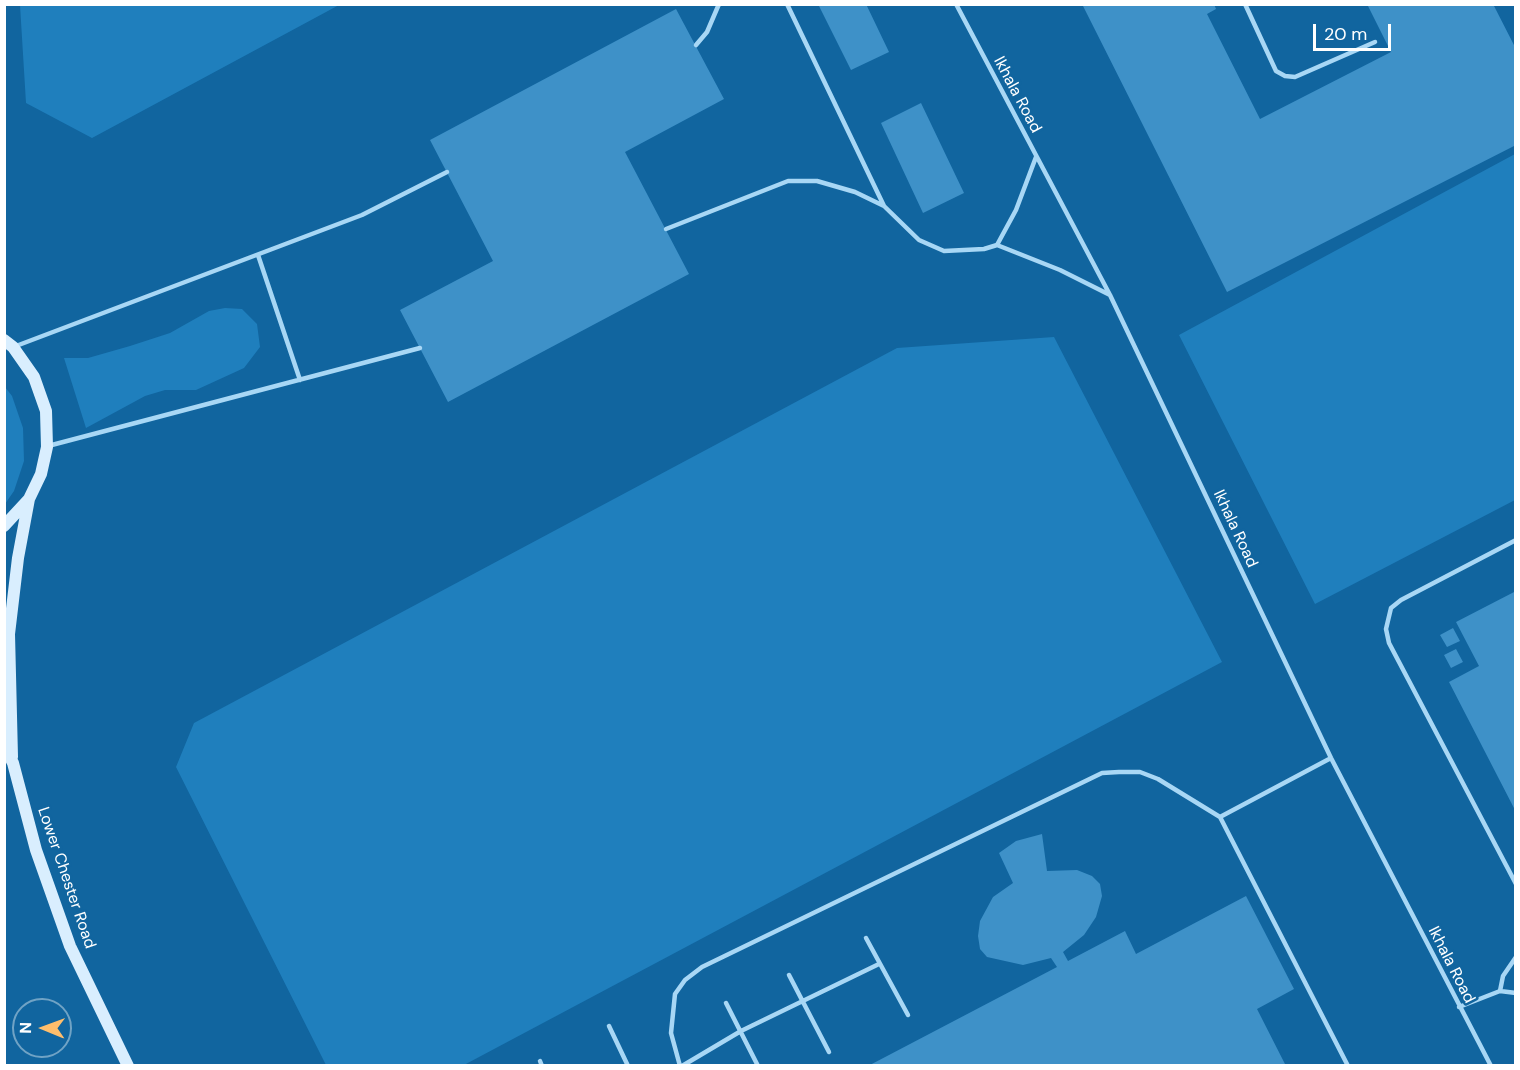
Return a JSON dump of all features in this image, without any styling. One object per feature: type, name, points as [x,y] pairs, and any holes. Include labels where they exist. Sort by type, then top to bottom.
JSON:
[{"type":"street","points":[[4,526],[29,499],[41,474],[47,447],[46,411],[34,376],[9,344]]},
{"type":"street","name":"Lower Chester Road","points":[[29,499],[18,558],[9,634],[13,763],[36,850],[70,946],[128,1065]]},
{"type":"street","name":"Lower Chester Road","points":[[4,746],[13,763]]},
{"type":"lane","points":[[696,45],[707,32],[719,4]]},
{"type":"lane","points":[[787,4],[884,206],[919,240],[944,251],[964,252],[997,245],[1060,270],[1110,295]]},
{"type":"lane","name":"Ikhala Road","points":[[956,4],[1110,295],[1331,759],[1491,1065]]},
{"type":"lane","points":[[1245,4],[1275,71],[1285,76],[1295,77],[1375,42]]},
{"type":"lane","points":[[997,245],[1016,210],[1036,157]]},
{"type":"lane","points":[[9,344],[258,255],[362,215],[447,172]]},
{"type":"lane","points":[[666,229],[788,181],[836,185],[884,206]]},
{"type":"lane","points":[[258,255],[300,380]]},
{"type":"lane","points":[[47,447],[420,348]]},
{"type":"lane","points":[[1515,540],[1401,600],[1391,608],[1386,629],[1389,643],[1515,884]]},
{"type":"lane","points":[[1220,817],[1331,759]]},
{"type":"lane","points":[[879,964],[741,1031],[681,1065],[671,1032],[675,994],[685,980],[702,967],[1102,773],[1140,772],[1187,795],[1220,817],[1348,1065]]},
{"type":"lane","points":[[866,938],[908,1015]]},
{"type":"lane","points":[[1500,991],[1503,976],[1515,957]]},
{"type":"lane","points":[[789,975],[829,1052]]},
{"type":"lane","points":[[1459,1007],[1500,991],[1515,993]]},
{"type":"lane","points":[[726,1003],[758,1065]]},
{"type":"lane","points":[[609,1026],[628,1065]]},
{"type":"shaded area","points":[[20,4],[339,5],[92,138],[26,103]]},
{"type":"shaded area","points":[[1515,154],[1515,500],[1315,604],[1179,335]]},
{"type":"shaded area","points":[[225,308],[242,309],[257,324],[260,347],[244,368],[196,390],[165,390],[145,396],[86,428],[64,358],[88,358],[130,346],[170,333],[209,311]]},
{"type":"shaded area","points":[[1054,337],[1222,662],[464,1065],[326,1065],[176,767],[194,723],[897,348]]},
{"type":"shaded area","points":[[5,387],[12,396],[23,428],[24,461],[14,491],[5,504]]},
{"type":"building","points":[[818,4],[866,4],[889,52],[851,70]]},
{"type":"building","points":[[1082,4],[1214,4],[1216,9],[1207,14],[1260,119],[1391,52],[1367,4],[1493,4],[1516,49],[1516,145],[1227,292]]},
{"type":"building","points":[[676,9],[724,99],[625,152],[689,274],[448,402],[400,310],[493,261],[430,140]]},
{"type":"building","points":[[921,103],[964,193],[923,213],[881,123]]},
{"type":"building","points":[[1516,591],[1516,812],[1449,682],[1479,666],[1456,622]]},
{"type":"building","points":[[1453,628],[1460,641],[1447,647],[1440,635]]},
{"type":"building","points":[[1456,649],[1463,662],[1451,668],[1444,655]]},
{"type":"building","points":[[1042,834],[1047,871],[1077,870],[1092,876],[1100,884],[1102,896],[1096,917],[1084,935],[1063,952],[1068,961],[1125,931],[1136,954],[1246,896],[1294,989],[1257,1009],[1286,1066],[868,1066],[1057,967],[1051,958],[1023,965],[987,957],[980,949],[978,936],[980,921],[993,897],[1013,883],[999,853],[1016,841]]}]
